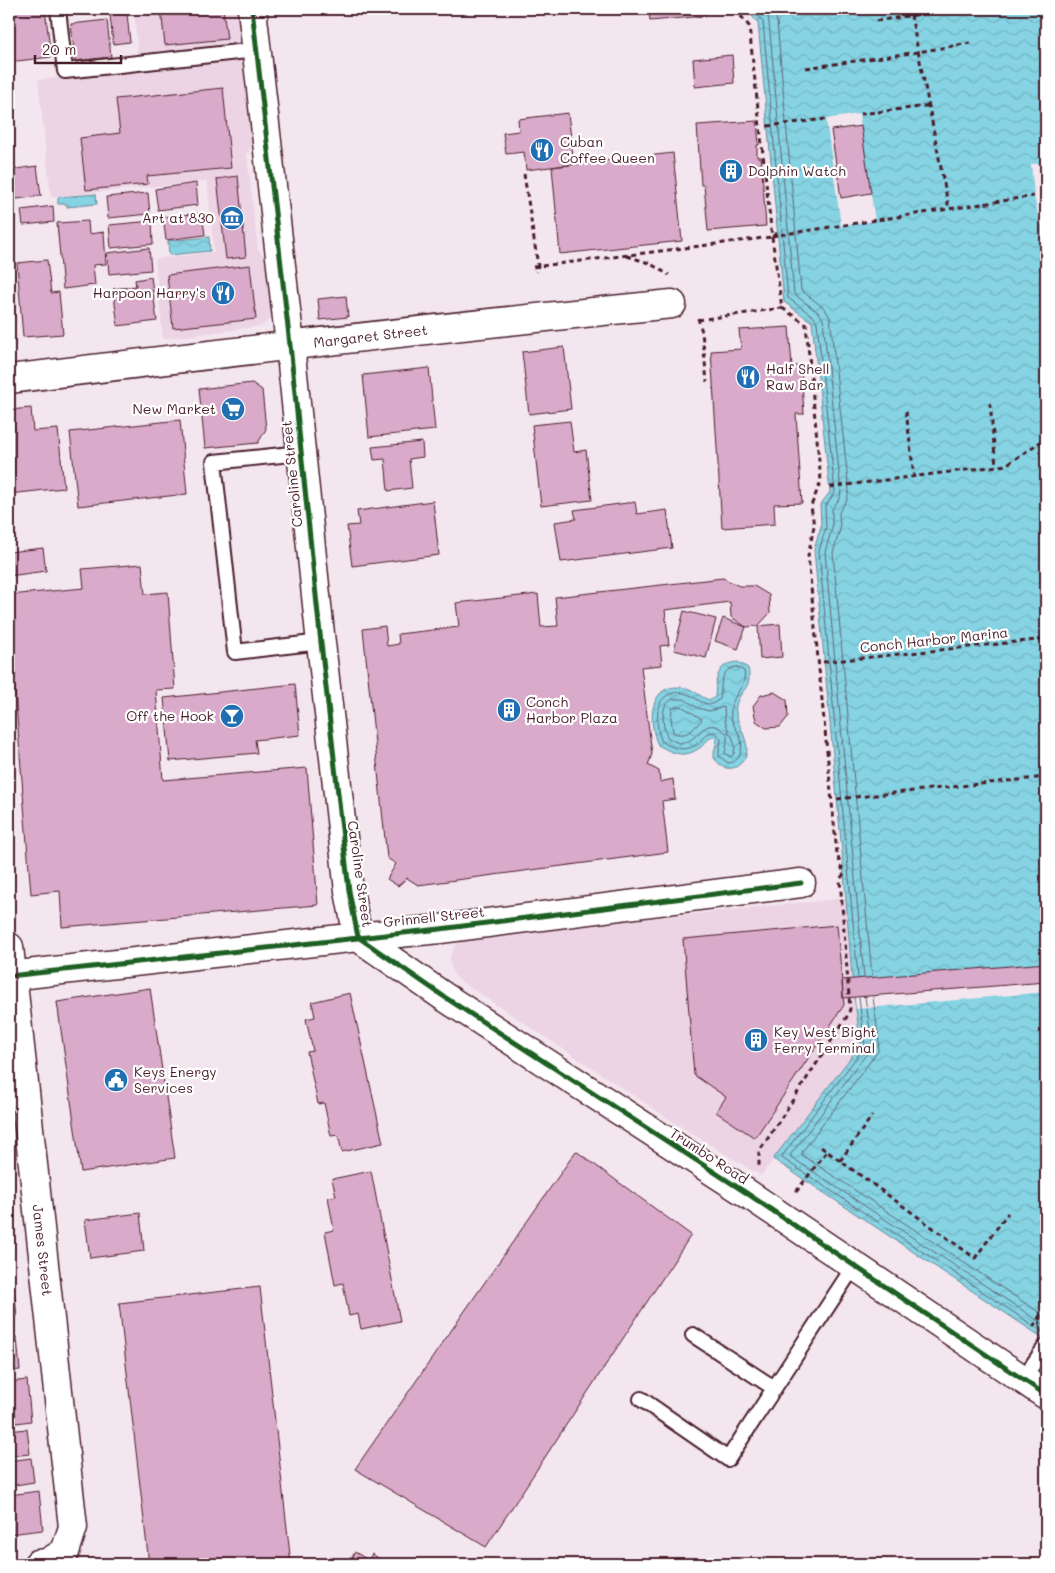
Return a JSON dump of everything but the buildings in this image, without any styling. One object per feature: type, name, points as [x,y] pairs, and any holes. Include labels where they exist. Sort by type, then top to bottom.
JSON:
[{"type":"street","name":"Caroline Street","points":[[252,9],[349,891],[358,937]]},
{"type":"street","name":"Margaret Street","points":[[9,379],[290,345],[672,304]]},
{"type":"street","name":"Grinnell Street","points":[[10,976],[440,929],[801,882]]},
{"type":"street","name":"Trumbo Road","points":[[358,937],[443,996],[745,1192],[1046,1395]]},
{"type":"street","name":"James Street","points":[[9,946],[10,976],[73,1527],[65,1552],[47,1563],[38,1564]]},
{"type":"lane","points":[[58,9],[65,71],[256,50]]},
{"type":"lane","points":[[301,453],[214,462],[235,652],[321,642]]},
{"type":"lane","points":[[641,1399],[728,1459],[854,1266]]},
{"type":"lane","points":[[693,1335],[774,1388]]},
{"type":"lane","points":[[1022,1380],[1046,1346]]},
{"type":"path","points":[[735,9],[750,26],[772,237],[782,308]]},
{"type":"path","points":[[876,21],[953,9]]},
{"type":"path","points":[[911,16],[949,210]]},
{"type":"path","points":[[806,68],[970,43]]},
{"type":"path","points":[[860,114],[928,106]]},
{"type":"path","points":[[767,126],[826,119]]},
{"type":"path","points":[[524,174],[536,272]]},
{"type":"path","points":[[535,267],[772,237],[1034,196]]},
{"type":"path","points":[[772,237],[777,233]]},
{"type":"path","points":[[698,320],[782,308],[806,324],[821,481],[811,506],[814,526],[808,556],[837,854],[844,874],[840,879],[850,1009],[848,1016],[759,1152],[759,1172],[745,1192]]},
{"type":"path","points":[[990,403],[996,466]]},
{"type":"path","points":[[906,411],[914,476]]},
{"type":"path","points":[[830,487],[1006,465],[1046,438]]},
{"type":"path","points":[[837,799],[1046,777]]},
{"type":"path","points":[[840,1160],[872,1116]]},
{"type":"path","points":[[821,1147],[975,1258],[1008,1213]]},
{"type":"path","points":[[794,1195],[827,1151]]},
{"type":"path","points":[[1032,1330],[1046,1306]]},
{"type":"shaded area","points":[[134,9],[239,9],[253,142],[247,155],[258,250],[267,259],[272,312],[270,319],[262,326],[163,339],[155,259],[214,252],[207,181],[51,197],[38,80],[139,69]]},
{"type":"shaded area","points":[[846,898],[853,989],[861,1044],[761,1176],[675,1123],[459,980],[453,973],[450,963],[450,956],[455,946],[462,940],[472,937]]},
{"type":"water","points":[[746,9],[1046,9],[1046,1340],[773,1159],[861,1044],[853,989],[814,550],[821,526],[820,505],[830,492],[812,322],[784,302],[758,23]]},
{"type":"water","points":[[96,194],[97,204],[67,207],[67,204],[58,204],[58,197]]},
{"type":"water","points":[[209,237],[210,251],[169,255],[168,241]]},
{"type":"water","points":[[738,662],[748,668],[749,675],[749,681],[736,706],[738,721],[747,750],[740,764],[732,768],[726,768],[714,758],[717,740],[714,737],[695,751],[685,754],[674,753],[658,745],[652,714],[658,696],[664,690],[674,687],[692,690],[710,700],[715,697],[717,679],[721,669],[731,663]]},
{"type":"pier","points":[[859,114],[875,221],[841,226],[826,119]]},
{"type":"pier","points":[[1046,163],[1046,223],[1040,224],[1034,196],[1031,164]]},
{"type":"pier","points":[[1046,963],[1046,992],[856,1009],[853,979]]},
{"type":"cycle path","points":[[252,9],[349,891],[358,937]]},
{"type":"cycle path","points":[[9,976],[440,929],[801,883]]},
{"type":"cycle path","points":[[358,937],[443,996],[745,1192],[1046,1395]]},
{"type":"place","name":"Cuban Coffee Queen","points":[[542,150]]},
{"type":"place","name":"Dolphin Watch","points":[[731,171]]},
{"type":"place","name":"Art at 830","points":[[232,218]]},
{"type":"place","name":"Harpoon Harry's","points":[[223,293]]},
{"type":"place","name":"Half Shell Raw Bar","points":[[748,377]]},
{"type":"place","name":"New Market","points":[[233,409]]},
{"type":"place","name":"Conch Harbor Plaza","points":[[509,710]]},
{"type":"place","name":"Off the Hook","points":[[232,716]]},
{"type":"place","name":"Key West Bight Ferry Terminal","points":[[756,1040]]},
{"type":"place","name":"Keys Energy Services","points":[[116,1080]]}]
